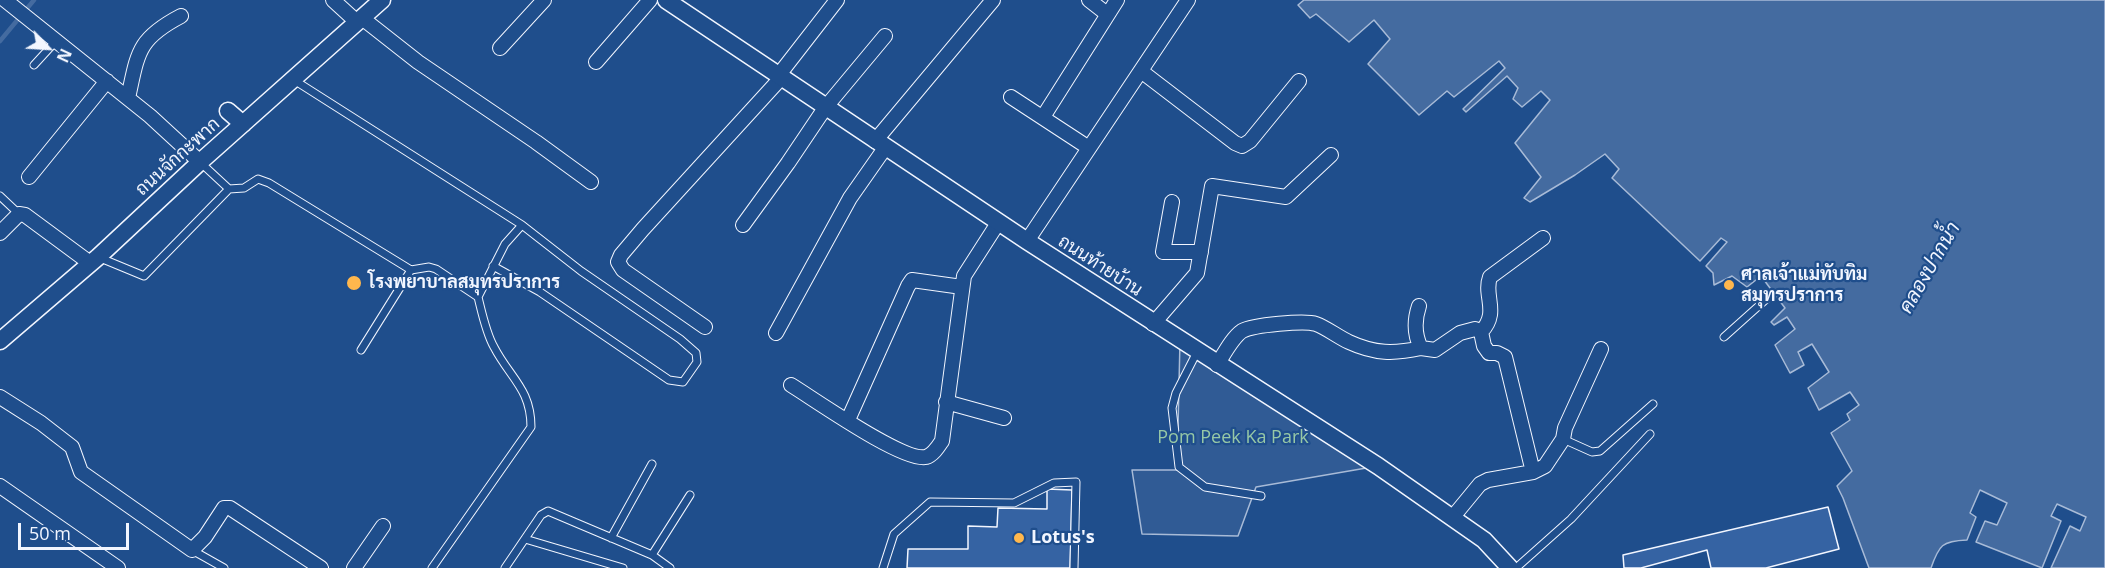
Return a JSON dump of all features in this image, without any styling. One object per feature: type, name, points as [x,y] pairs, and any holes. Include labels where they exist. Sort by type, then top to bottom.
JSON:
[{"type":"street","points":[[5,0],[128,98],[200,162]]},
{"type":"street","points":[[333,0],[591,183]]},
{"type":"street","name":"ถนนจักกะพาก","points":[[0,341],[94,260],[382,0]]},
{"type":"street","points":[[500,48],[544,0]]},
{"type":"street","points":[[596,62],[650,0]]},
{"type":"street","name":"ถนนท้ายบ้าน","points":[[666,0],[1027,242],[1378,466],[1484,540],[1510,568]]},
{"type":"street","points":[[705,327],[623,270],[618,262],[621,255],[643,229],[779,77],[837,0]]},
{"type":"street","points":[[776,333],[880,144],[993,0]]},
{"type":"street","points":[[1089,0],[1107,14]]},
{"type":"street","points":[[1043,117],[1117,0]]},
{"type":"street","points":[[1027,242],[1188,0]]},
{"type":"street","points":[[128,98],[139,51],[163,25],[181,16]]},
{"type":"street","points":[[742,225],[825,108],[885,36]]},
{"type":"street","points":[[1141,71],[1242,146],[1250,141],[1299,81]]},
{"type":"street","points":[[29,177],[107,81]]},
{"type":"street","points":[[1011,97],[1089,148]]},
{"type":"street","points":[[228,111],[243,124]]},
{"type":"street","points":[[1154,324],[1197,273],[1212,186],[1286,198],[1331,155]]},
{"type":"street","points":[[1172,202],[1163,252],[1201,252]]},
{"type":"street","points":[[0,233],[19,214],[25,214],[94,260]]},
{"type":"street","points":[[790,385],[910,456],[927,457],[935,451],[942,441],[964,276],[998,222]]},
{"type":"street","points":[[1481,332],[1488,324],[1491,314],[1491,296],[1488,285],[1490,277],[1543,238]]},
{"type":"street","points":[[848,420],[912,280],[962,287]]},
{"type":"street","points":[[1419,306],[1415,317],[1416,337],[1421,348]]},
{"type":"street","points":[[1217,365],[1236,337],[1243,331],[1275,324],[1315,323],[1350,343],[1378,352],[1396,353],[1421,348],[1435,350],[1460,333],[1475,329],[1481,332]]},
{"type":"street","points":[[1481,332],[1484,346],[1489,353],[1497,353],[1505,357],[1533,472]]},
{"type":"street","points":[[1452,518],[1480,484],[1488,480],[1533,472],[1545,466],[1563,439],[1565,428],[1601,349]]},
{"type":"street","points":[[0,397],[72,447],[81,472],[192,550],[205,537],[224,508],[230,508],[321,568]]},
{"type":"street","points":[[946,402],[1004,418]]},
{"type":"street","points":[[0,486],[118,568]]},
{"type":"street","points":[[354,568],[383,526]]},
{"type":"lane","points":[[34,65],[56,41]]},
{"type":"lane","points":[[293,79],[522,225],[581,271],[694,350],[697,359],[691,372],[683,382],[669,380],[540,292],[494,266]]},
{"type":"lane","points":[[200,162],[229,189]]},
{"type":"lane","points":[[94,260],[144,276],[229,189],[244,188],[258,179],[269,183],[411,270],[429,267],[436,269],[478,297],[493,346],[526,394],[531,413],[531,427],[432,568]]},
{"type":"lane","points":[[0,196],[19,214]]},
{"type":"lane","points":[[478,297],[505,244],[522,225]]},
{"type":"lane","points":[[361,350],[411,270]]},
{"type":"lane","points":[[1724,337],[1772,294]]},
{"type":"lane","points":[[1197,352],[1176,393],[1172,408],[1179,467],[1205,487],[1261,495]]},
{"type":"lane","points":[[1563,439],[1592,453],[1600,451],[1653,404]]},
{"type":"lane","points":[[1516,568],[1571,519],[1650,434]]},
{"type":"lane","points":[[611,538],[652,464]]},
{"type":"lane","points":[[883,568],[894,534],[930,502],[1014,503],[1054,483],[1076,482],[1074,568]]},
{"type":"lane","points":[[652,555],[690,495]]},
{"type":"lane","points":[[515,568],[506,567],[542,515],[548,511],[652,555],[670,568]]},
{"type":"lane","points":[[525,539],[623,568]]},
{"type":"lane","points":[[192,550],[224,568]]},
{"type":"shaded area","name":"Pom Peek Ka Park","points":[[1180,341],[1378,466],[1256,487],[1238,536],[1142,534],[1132,470],[1177,470]]},
{"type":"water","name":"คลองปากน้ำ","points":[[1304,0],[2105,0],[2105,568],[2051,568],[2070,526],[2080,531],[2086,517],[2057,504],[2051,516],[2061,521],[2042,568],[1976,542],[1985,521],[1997,525],[2007,503],[1980,490],[1970,513],[1976,517],[1967,540],[1947,543],[1939,549],[1931,568],[1869,568],[1837,486],[1852,471],[1831,433],[1850,420],[1847,414],[1859,405],[1850,392],[1819,410],[1808,388],[1829,372],[1812,344],[1798,352],[1804,365],[1790,373],[1775,345],[1795,329],[1787,317],[1774,325],[1771,322],[1785,308],[1761,276],[1747,287],[1732,276],[1714,285],[1713,273],[1706,266],[1727,242],[1721,238],[1700,261],[1612,178],[1619,169],[1605,154],[1530,202],[1524,198],[1541,177],[1515,143],[1550,100],[1541,91],[1522,107],[1513,99],[1518,88],[1507,76],[1466,112],[1463,109],[1505,68],[1499,61],[1454,97],[1447,91],[1419,115],[1368,64],[1390,39],[1374,20],[1349,42],[1316,14],[1310,18],[1298,5]]},
{"type":"building","name":"Lotus's","points":[[1047,489],[1072,490],[1070,568],[907,568],[908,549],[968,549],[968,526],[997,527],[998,508],[1047,509]]},
{"type":"building","points":[[1828,507],[1839,549],[1766,568],[1711,568],[1707,550],[1641,568],[1624,568],[1623,555]]},
{"type":"waterway","points":[[0,41],[34,0]]},
{"type":"place","name":"โรงพยาบาลสมุทรปราการ","points":[[354,283]]},
{"type":"place","name":"ศาลเจ้าแม่ทับทิม สมุทรปราการ","points":[[1729,285]]},
{"type":"place","name":"Lotus's","points":[[1019,538]]}]
